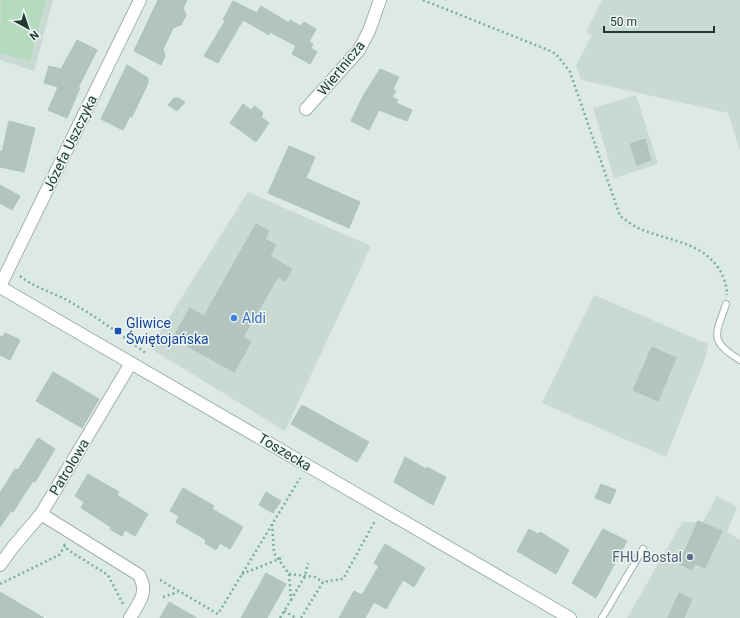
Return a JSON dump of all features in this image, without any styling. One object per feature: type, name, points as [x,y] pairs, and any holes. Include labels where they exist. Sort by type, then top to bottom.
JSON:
[{"type":"street","name":"Józefa Uszczyka","points":[[0,286],[140,0]]},
{"type":"street","name":"Wiertnicza","points":[[306,110],[359,50],[369,31],[380,0]]},
{"type":"street","name":"Toszecka","points":[[0,286],[570,618]]},
{"type":"street","name":"Patrolowa","points":[[0,565],[41,514],[132,363]]},
{"type":"street","points":[[41,514],[139,575],[144,583],[144,592],[128,613]]},
{"type":"lane","points":[[726,304],[717,332],[717,341],[725,351],[740,360]]},
{"type":"lane","points":[[602,618],[643,549]]},
{"type":"path","points":[[423,0],[518,37],[556,54],[570,72],[620,216],[637,228],[694,247],[708,254],[722,274],[727,288],[726,304]]},
{"type":"path","points":[[22,270],[20,276],[102,321],[147,354]]},
{"type":"path","points":[[160,580],[218,614],[300,478]]},
{"type":"path","points":[[289,574],[314,577],[323,582],[343,579],[374,521]]},
{"type":"path","points":[[272,523],[274,553],[289,574],[291,600]]},
{"type":"path","points":[[62,541],[68,550],[108,575],[128,613]]},
{"type":"path","points":[[0,584],[59,555],[65,546]]},
{"type":"path","points":[[242,574],[284,557]]},
{"type":"path","points":[[280,618],[305,576],[308,563]]},
{"type":"path","points":[[301,618],[323,582]]},
{"type":"path","points":[[163,597],[179,592]]},
{"type":"path","points":[[284,611],[296,618]]},
{"type":"shaded area","points":[[0,0],[53,0],[34,71],[0,60]]},
{"type":"shaded area","points":[[602,0],[740,0],[740,151],[728,113],[581,80],[576,66],[592,35],[586,32]]},
{"type":"shaded area","points":[[636,95],[658,164],[614,178],[593,108]]},
{"type":"shaded area","points":[[248,192],[371,246],[285,431],[150,348]]},
{"type":"shaded area","points":[[594,295],[708,344],[705,359],[666,457],[542,403]]},
{"type":"shaded area","points":[[717,496],[737,507],[727,532],[740,540],[740,618],[627,618],[682,522],[703,522]]},
{"type":"green space","points":[[1,0],[46,0],[30,61],[0,53]]},
{"type":"building","points":[[158,0],[187,0],[183,8],[186,15],[181,25],[173,28],[163,49],[165,56],[161,65],[134,51]]},
{"type":"building","points":[[233,1],[257,13],[261,6],[289,23],[290,20],[301,26],[304,22],[316,29],[309,42],[313,44],[311,48],[317,52],[310,64],[292,54],[296,46],[270,32],[269,35],[243,20],[218,63],[204,56],[225,21],[223,20]]},
{"type":"building","points":[[77,40],[97,50],[78,88],[80,88],[67,118],[48,110],[58,87],[44,83],[49,66],[61,69]]},
{"type":"building","points":[[127,65],[148,78],[148,83],[132,117],[130,116],[123,130],[101,119]]},
{"type":"building","points":[[380,69],[399,77],[393,89],[396,91],[392,97],[398,100],[396,103],[412,110],[407,121],[379,110],[369,130],[351,121],[363,96]]},
{"type":"building","points":[[174,98],[178,98],[185,102],[177,111],[168,105]]},
{"type":"building","points":[[243,104],[251,110],[255,106],[263,113],[261,117],[269,123],[256,142],[230,123]]},
{"type":"building","points":[[9,121],[35,128],[24,172],[0,167],[0,151],[2,152]]},
{"type":"building","points":[[645,139],[651,160],[637,165],[630,144]]},
{"type":"building","points":[[289,146],[315,157],[306,178],[360,202],[349,228],[268,193]]},
{"type":"building","points":[[0,185],[20,196],[12,210],[0,203]]},
{"type":"building","points":[[256,224],[269,231],[265,239],[276,245],[270,256],[292,269],[285,281],[278,277],[243,337],[251,342],[234,372],[173,338],[190,308],[204,316]]},
{"type":"building","points":[[5,333],[20,340],[10,360],[0,355],[0,336],[3,337]]},
{"type":"building","points":[[652,347],[676,358],[658,401],[633,390]]},
{"type":"building","points":[[53,372],[99,399],[82,428],[36,401]]},
{"type":"building","points":[[302,405],[369,442],[357,462],[291,424]]},
{"type":"building","points":[[38,438],[55,449],[35,482],[33,481],[13,512],[11,511],[0,527],[0,493],[15,469],[18,470]]},
{"type":"building","points":[[405,457],[426,469],[427,467],[446,477],[433,505],[394,482]]},
{"type":"building","points":[[88,474],[119,492],[117,495],[148,514],[135,536],[125,530],[122,536],[110,529],[111,527],[81,508],[84,502],[75,496]]},
{"type":"building","points":[[601,484],[616,490],[610,504],[595,498]]},
{"type":"building","points":[[183,488],[214,506],[212,509],[243,527],[230,549],[220,543],[216,550],[205,543],[206,540],[176,522],[179,516],[170,511]]},
{"type":"building","points":[[266,492],[281,501],[273,513],[259,505]]},
{"type":"building","points":[[698,521],[722,531],[705,568],[695,564],[692,570],[679,564]]},
{"type":"building","points":[[529,529],[538,534],[540,532],[569,550],[556,574],[517,551]]},
{"type":"building","points":[[603,529],[627,541],[596,598],[572,583]]},
{"type":"building","points":[[385,544],[425,568],[414,587],[403,580],[386,609],[374,602],[365,618],[339,618],[354,591],[362,595],[379,566],[374,563]]},
{"type":"building","points":[[266,573],[286,584],[267,618],[241,618]]},
{"type":"building","points":[[0,592],[44,618],[0,618]]},
{"type":"building","points":[[679,593],[692,599],[684,618],[668,618]]},
{"type":"building","points":[[169,602],[197,618],[160,618]]},
{"type":"place","name":"Aldi","points":[[234,318]]},
{"type":"place","name":"Gliwice Świętojańska","points":[[118,331]]},
{"type":"place","name":"FHU Bostal","points":[[690,557]]}]
